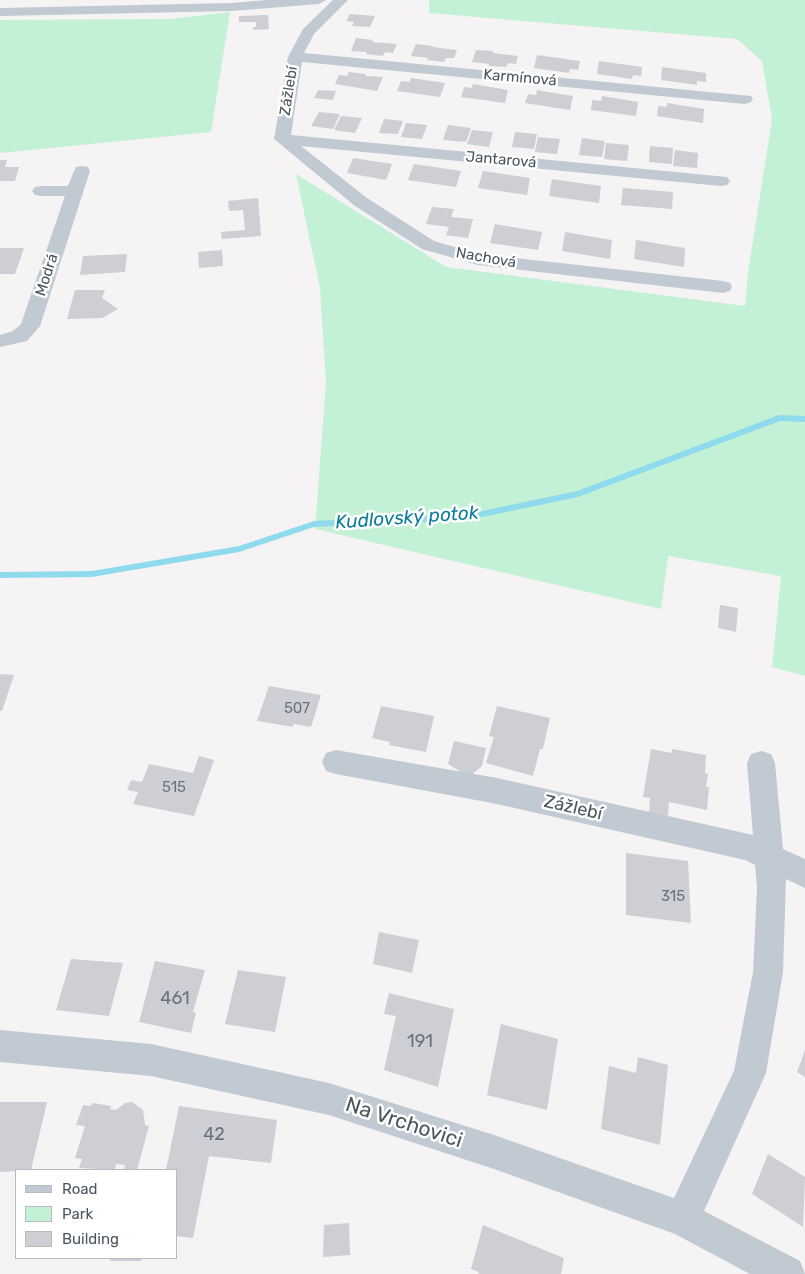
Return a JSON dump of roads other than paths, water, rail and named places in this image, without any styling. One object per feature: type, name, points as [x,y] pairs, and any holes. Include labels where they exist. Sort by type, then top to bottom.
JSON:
[{"type":"street","points":[[0,12],[232,7],[319,0]]},
{"type":"street","name":"Zážlebí","points":[[282,139],[295,57],[308,32],[341,0]]},
{"type":"street","name":"Karmínová","points":[[295,57],[745,99]]},
{"type":"street","name":"Jantarová","points":[[282,139],[721,180]]},
{"type":"street","name":"Nachová","points":[[282,139],[361,202],[428,245],[478,259],[723,287]]},
{"type":"street","name":"Modrá","points":[[0,341],[20,336],[30,326],[82,171]]},
{"type":"street","points":[[41,191],[74,191]]},
{"type":"street","name":"Zážlebí","points":[[336,762],[517,796],[749,848],[805,874]]},
{"type":"street","points":[[683,1219],[750,1073],[768,972],[772,888],[760,763]]},
{"type":"street","name":"Na Vrchovici","points":[[0,1046],[151,1060],[330,1099],[494,1152],[683,1219],[787,1274]]},
{"type":"waterway","name":"Kudlovský potok","points":[[0,575],[92,574],[239,549],[314,524],[468,517],[578,494],[779,418],[805,419]]}]
